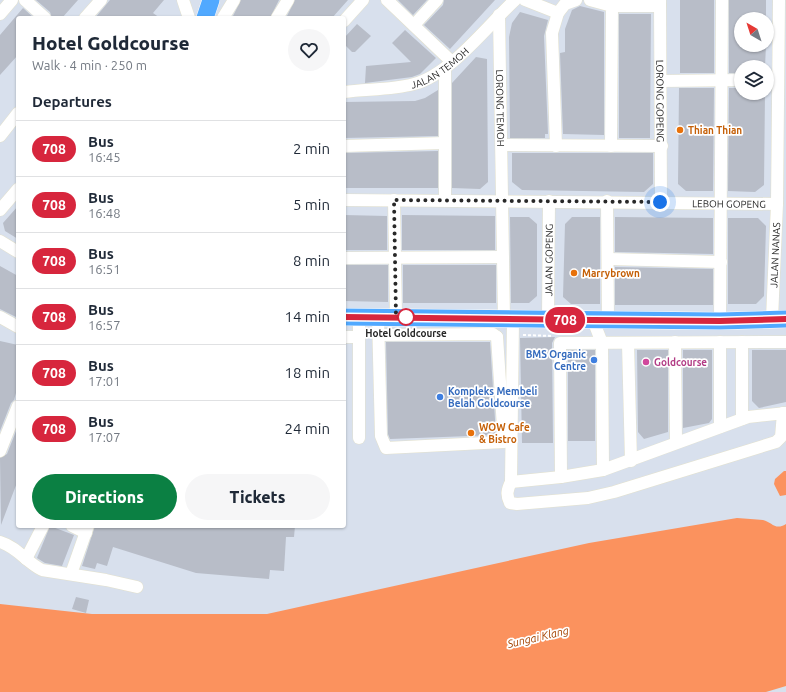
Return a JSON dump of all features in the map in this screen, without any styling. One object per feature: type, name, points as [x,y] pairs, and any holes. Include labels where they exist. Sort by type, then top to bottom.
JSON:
[{"type":"highway","points":[[206,16],[211,0]]},
{"type":"highway","points":[[351,317],[510,321],[720,321],[779,319]]},
{"type":"street","points":[[0,14],[12,0]]},
{"type":"street","points":[[24,0],[43,16]]},
{"type":"street","points":[[87,16],[101,0]]},
{"type":"street","points":[[183,0],[188,16]]},
{"type":"street","points":[[224,16],[234,0]]},
{"type":"street","points":[[278,16],[288,0]]},
{"type":"street","points":[[346,19],[363,0]]},
{"type":"street","points":[[387,0],[414,25],[449,65],[444,143],[445,200]]},
{"type":"street","points":[[414,25],[437,0]]},
{"type":"street","name":"JALAN TEMOH","points":[[346,92],[415,84],[428,80],[449,65],[514,0]]},
{"type":"street","points":[[525,0],[558,13]]},
{"type":"street","points":[[556,146],[552,33],[558,13],[565,4],[576,0]]},
{"type":"street","points":[[590,0],[612,6],[660,3]]},
{"type":"street","points":[[720,321],[723,79],[722,0]]},
{"type":"street","name":"JALAN NANAS","points":[[774,60],[779,0]]},
{"type":"street","name":"LORONG GOPENG","points":[[660,3],[662,82],[660,202]]},
{"type":"street","points":[[611,146],[612,6]]},
{"type":"street","name":"LORONG TEMOH","points":[[499,15],[502,145],[502,257],[510,321],[511,482],[507,497],[510,503],[517,504],[588,498],[608,494],[776,442],[781,437],[785,413]]},
{"type":"street","points":[[662,82],[734,80]]},
{"type":"street","name":"JALAN NANAS","points":[[773,100],[777,204],[779,319]]},
{"type":"street","points":[[0,136],[16,116]]},
{"type":"street","points":[[346,146],[444,143]]},
{"type":"street","points":[[502,145],[662,146]]},
{"type":"street","points":[[0,210],[16,191]]},
{"type":"street","name":"LEBOH GOPENG","points":[[346,200],[607,201],[777,204]]},
{"type":"street","points":[[394,200],[396,317]]},
{"type":"street","name":"JALAN GOPENG","points":[[548,320],[549,201]]},
{"type":"street","points":[[603,470],[602,343],[600,320],[609,259],[607,201]]},
{"type":"street","points":[[0,241],[16,251]]},
{"type":"street","points":[[346,258],[394,256],[502,257]]},
{"type":"street","points":[[609,259],[721,262]]},
{"type":"street","points":[[0,317],[16,326]]},
{"type":"street","points":[[351,317],[359,337],[359,438]]},
{"type":"street","points":[[378,317],[381,436],[386,448],[504,442],[498,341],[493,334],[379,335]]},
{"type":"street","points":[[498,341],[510,321]]},
{"type":"street","points":[[346,337],[359,337]]},
{"type":"street","points":[[628,342],[631,461]]},
{"type":"street","points":[[675,342],[676,442]]},
{"type":"street","points":[[720,342],[720,427]]},
{"type":"street","points":[[742,342],[742,419]]},
{"type":"street","points":[[561,477],[560,343],[786,342]]},
{"type":"street","points":[[0,451],[16,411]]},
{"type":"street","points":[[511,482],[561,477],[603,470],[742,419],[785,413]]},
{"type":"street","points":[[26,559],[42,528]]},
{"type":"street","points":[[71,574],[87,530]]},
{"type":"street","points":[[0,542],[10,545],[42,570],[137,587]]},
{"type":"water","points":[[786,471],[786,495],[780,496],[774,484],[775,479]]},
{"type":"water","name":"Sungai Klang","points":[[737,518],[763,520],[779,527],[786,524],[786,686],[766,692],[0,692],[0,604],[92,614],[267,614],[589,543]]},
{"type":"building","points":[[36,0],[78,0],[64,16],[51,16],[50,12]]},
{"type":"building","points":[[110,0],[164,0],[153,13],[157,16],[97,16]]},
{"type":"building","points":[[241,0],[279,0],[271,16],[233,16]]},
{"type":"building","points":[[295,0],[348,0],[334,16],[287,16]]},
{"type":"building","points":[[398,0],[427,0],[413,15]]},
{"type":"building","points":[[444,0],[495,0],[450,49],[424,25],[443,5]]},
{"type":"building","points":[[680,0],[714,0],[714,73],[680,73]]},
{"type":"building","points":[[729,0],[766,0],[766,12],[734,12],[734,52],[766,52],[765,60],[734,60],[734,73],[729,73]]},
{"type":"building","points":[[580,6],[604,12],[604,135],[563,134],[560,53],[565,52],[565,29],[572,10]]},
{"type":"building","points":[[23,8],[32,16],[16,16]]},
{"type":"building","points":[[520,12],[548,20],[544,36],[548,134],[545,134],[545,138],[510,138],[509,37],[512,23]]},
{"type":"building","points":[[619,14],[651,14],[650,138],[619,138]]},
{"type":"building","points":[[16,16],[16,57],[0,75],[0,35]]},
{"type":"building","points":[[357,24],[371,36],[355,52],[352,52],[346,46],[346,36]]},
{"type":"building","points":[[405,30],[436,58],[420,74],[412,77],[365,83],[366,66],[411,62],[392,43]]},
{"type":"building","points":[[476,57],[487,59],[488,182],[480,189],[452,188],[452,83]]},
{"type":"building","points":[[679,88],[714,88],[713,191],[686,191],[678,184]]},
{"type":"building","points":[[729,88],[734,88],[734,100],[765,100],[764,185],[755,192],[728,191]]},
{"type":"building","points":[[438,90],[438,136],[346,138],[346,102],[415,101],[425,98]]},
{"type":"building","points":[[438,151],[438,188],[346,188],[346,153]]},
{"type":"building","points":[[512,153],[653,153],[653,184],[644,192],[522,190],[512,182]]},
{"type":"building","points":[[16,208],[16,238],[5,231],[3,223]]},
{"type":"building","points":[[346,215],[387,216],[387,250],[346,250]]},
{"type":"building","points":[[402,215],[495,216],[495,250],[402,250]]},
{"type":"building","points":[[510,217],[529,217],[537,224],[537,296],[529,303],[511,303]]},
{"type":"building","points":[[572,217],[600,217],[600,304],[571,304],[563,297],[565,224]]},
{"type":"building","points":[[615,217],[713,218],[713,254],[615,252]]},
{"type":"building","points":[[728,218],[758,218],[766,226],[764,296],[756,304],[728,304]]},
{"type":"building","points":[[346,265],[388,265],[388,302],[346,301]]},
{"type":"building","points":[[403,265],[496,265],[496,303],[403,303]]},
{"type":"building","points":[[0,266],[16,275],[16,317],[0,309]]},
{"type":"building","points":[[615,267],[713,269],[713,305],[615,305]]},
{"type":"building","points":[[555,337],[552,343],[553,443],[522,443],[520,338]]},
{"type":"building","points":[[0,341],[16,345],[16,393],[0,431]]},
{"type":"building","points":[[386,342],[490,342],[496,435],[390,439],[388,434]]},
{"type":"building","points":[[568,350],[595,350],[595,441],[568,441]]},
{"type":"building","points":[[637,350],[668,350],[668,432],[644,439],[638,432]]},
{"type":"building","points":[[683,350],[712,350],[712,419],[709,423],[683,428]]},
{"type":"building","points":[[752,350],[786,350],[786,402],[759,408],[752,401]]},
{"type":"building","points":[[16,431],[16,485],[1,525],[0,458],[7,454]]},
{"type":"building","points":[[49,528],[55,528],[74,535],[62,566],[45,563],[37,558]]},
{"type":"building","points":[[94,528],[295,528],[294,537],[286,537],[284,571],[270,570],[269,579],[196,573],[113,547],[107,566],[97,563],[95,569],[82,566]]},
{"type":"building","points":[[76,597],[89,600],[86,613],[72,609]]},
{"type":"bus line","name":"708","points":[[346,317],[720,321],[786,319]]},
{"type":"place","name":"Thian Thian","points":[[680,130]]},
{"type":"place","name":"Marrybrown","points":[[574,273]]},
{"type":"place","name":"Hotel Goldcourse","points":[[406,317]]},
{"type":"place","name":"BMS Organic Centre","points":[[594,360]]},
{"type":"place","name":"Goldcourse","points":[[646,362]]},
{"type":"place","name":"Kompleks Membeli Belah Goldcourse","points":[[440,397]]},
{"type":"place","name":"WOW Cafe & Bistro","points":[[471,433]]},
{"type":"route","points":[[406,317],[396,317],[394,200],[660,202]]}]
